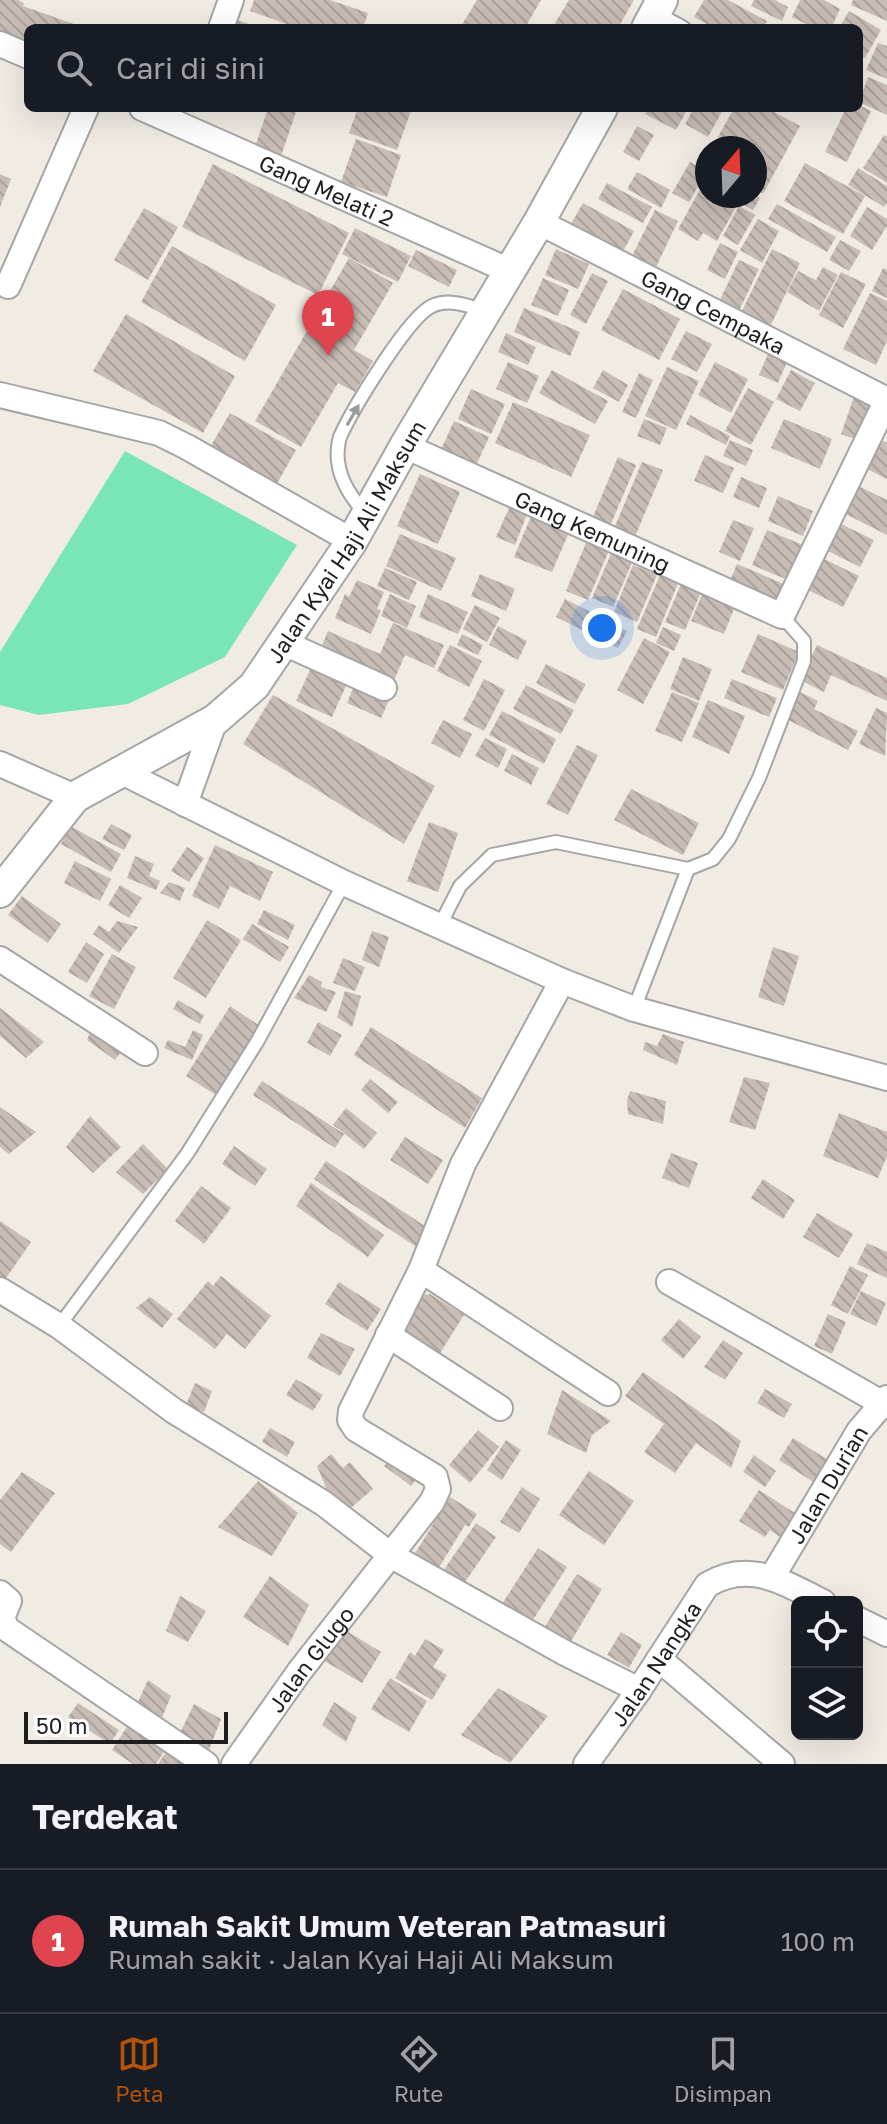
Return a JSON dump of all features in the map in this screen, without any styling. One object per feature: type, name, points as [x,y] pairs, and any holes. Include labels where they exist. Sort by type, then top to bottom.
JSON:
[{"type":"street","points":[[222,24],[231,0]]},
{"type":"street","points":[[0,44],[24,54]]},
{"type":"street","points":[[8,286],[84,112]]},
{"type":"street","name":"Gang Melati 2","points":[[162,112],[192,118],[510,271]]},
{"type":"street","name":"Jalan Kyai Haji Ali Maksum","points":[[0,892],[75,797],[215,720],[254,686],[359,528],[539,222],[600,112]]},
{"type":"street","name":"Gang Cempaka","points":[[539,222],[887,400]]},
{"type":"street","points":[[0,395],[159,433],[359,528]]},
{"type":"street","points":[[782,616],[887,400]]},
{"type":"street","name":"Gang Kemuning","points":[[405,446],[782,616]]},
{"type":"street","points":[[284,643],[384,688]]},
{"type":"street","points":[[185,804],[215,720]]},
{"type":"street","points":[[0,764],[75,797]]},
{"type":"street","points":[[120,771],[344,883],[562,981],[634,1009],[887,1078]]},
{"type":"street","points":[[0,959],[145,1053]]},
{"type":"street","points":[[500,1408],[388,1335],[421,1270],[463,1164],[562,981]]},
{"type":"street","points":[[421,1270],[608,1393]]},
{"type":"street","points":[[669,1282],[886,1403]]},
{"type":"street","points":[[0,1290],[59,1326],[174,1411],[323,1503],[392,1556],[565,1653],[639,1690]]},
{"type":"street","name":"Jalan Glugo","points":[[234,1764],[299,1672],[392,1556],[432,1502],[438,1489],[435,1477],[428,1471],[356,1429],[350,1420],[351,1411],[388,1335]]},
{"type":"street","name":"Jalan Durian","points":[[772,1577],[859,1431],[886,1403]]},
{"type":"street","name":"Jalan Nangka","points":[[586,1764],[639,1690],[707,1585],[721,1576],[739,1573],[772,1577],[811,1596]]},
{"type":"street","points":[[0,1593],[9,1601],[2,1618],[7,1629],[206,1764]]},
{"type":"street","points":[[863,1622],[887,1634]]},
{"type":"street","points":[[659,1659],[782,1764]]},
{"type":"lane","points":[[655,13],[676,24]]},
{"type":"lane","points":[[359,528],[338,462],[339,439],[383,363],[421,312],[435,304],[450,302],[486,311]]},
{"type":"lane","points":[[439,927],[460,886],[492,855],[556,842],[688,869],[713,859],[729,839],[759,778],[804,661],[804,641],[782,616]]},
{"type":"lane","points":[[634,1009],[688,869]]},
{"type":"lane","points":[[59,1326],[187,1154],[257,1042],[344,883]]},
{"type":"green space","points":[[125,451],[297,545],[225,657],[128,704],[39,715],[0,705],[0,652]]},
{"type":"building","points":[[0,0],[18,0],[24,3],[23,6],[74,24],[24,24],[24,42],[0,30]]},
{"type":"building","points":[[254,0],[330,0],[368,13],[364,24],[287,24],[250,11]]},
{"type":"building","points":[[477,0],[541,0],[527,24],[462,24]]},
{"type":"building","points":[[569,0],[634,0],[620,24],[554,24]]},
{"type":"building","points":[[704,0],[728,0],[767,21],[765,24],[707,24],[694,17]]},
{"type":"building","points":[[754,0],[775,0],[788,7],[782,21],[751,6]]},
{"type":"building","points":[[800,0],[824,0],[840,9],[833,24],[806,24],[792,17]]},
{"type":"building","points":[[853,0],[887,0],[887,21],[851,5]]},
{"type":"building","points":[[849,11],[881,30],[865,58],[863,24],[841,24]]},
{"type":"building","points":[[878,43],[887,46],[887,79],[866,70]]},
{"type":"building","points":[[868,77],[887,85],[887,115],[863,104]]},
{"type":"building","points":[[863,107],[871,111],[847,162],[825,152],[844,112],[863,112]]},
{"type":"building","points":[[267,112],[296,112],[279,162],[253,153]]},
{"type":"building","points":[[357,112],[411,112],[397,150],[349,133]]},
{"type":"building","points":[[646,112],[686,112],[676,130]]},
{"type":"building","points":[[692,112],[722,112],[709,136],[685,124]]},
{"type":"building","points":[[732,112],[774,112],[800,126],[767,187],[767,136],[719,136]]},
{"type":"building","points":[[637,126],[654,135],[639,161],[623,152]]},
{"type":"building","points":[[884,135],[887,137],[887,183],[863,168]]},
{"type":"building","points":[[356,139],[401,155],[387,197],[341,182]]},
{"type":"building","points":[[690,162],[695,165],[695,192],[689,202],[672,193]]},
{"type":"building","points":[[805,163],[865,196],[843,234],[784,201]]},
{"type":"building","points":[[213,164],[349,233],[318,295],[182,227]]},
{"type":"building","points":[[858,168],[887,186],[887,203],[884,207],[848,185]]},
{"type":"building","points":[[637,172],[670,190],[661,208],[627,189]]},
{"type":"building","points":[[0,174],[11,179],[0,207]]},
{"type":"building","points":[[607,183],[652,207],[643,223],[598,199]]},
{"type":"building","points":[[695,199],[695,208],[735,208],[717,241],[703,233],[698,241],[678,229]]},
{"type":"building","points":[[583,203],[634,231],[620,257],[568,229]]},
{"type":"building","points":[[777,204],[836,237],[827,252],[768,219]]},
{"type":"building","points":[[867,207],[887,219],[887,226],[872,250],[850,236]]},
{"type":"building","points":[[144,208],[178,227],[148,280],[114,260]]},
{"type":"building","points":[[738,208],[755,215],[738,245],[723,236]]},
{"type":"building","points":[[655,210],[678,221],[656,267],[632,256]]},
{"type":"building","points":[[758,219],[779,231],[762,263],[740,250]]},
{"type":"building","points":[[355,228],[411,256],[398,282],[342,254]]},
{"type":"building","points":[[840,240],[861,251],[849,271],[829,260]]},
{"type":"building","points":[[720,243],[738,252],[725,279],[707,270]]},
{"type":"building","points":[[172,246],[276,305],[245,361],[141,302]]},
{"type":"building","points":[[556,249],[589,264],[578,289],[545,275]]},
{"type":"building","points":[[772,249],[800,263],[770,327],[741,313]]},
{"type":"building","points":[[416,250],[457,270],[449,287],[408,266]]},
{"type":"building","points":[[349,258],[393,283],[354,350],[373,361],[355,392],[338,383],[301,447],[255,421]]},
{"type":"building","points":[[739,260],[759,269],[737,315],[717,306]]},
{"type":"building","points":[[823,267],[838,275],[819,311],[787,292],[798,271],[816,280]]},
{"type":"building","points":[[883,268],[887,270],[887,298],[872,291]]},
{"type":"building","points":[[841,272],[866,284],[843,328],[819,315]]},
{"type":"building","points":[[592,273],[608,281],[586,324],[570,315]]},
{"type":"building","points":[[543,278],[569,290],[558,316],[531,305]]},
{"type":"building","points":[[623,289],[680,319],[659,360],[601,330]]},
{"type":"building","points":[[870,293],[887,301],[887,341],[876,365],[843,349]]},
{"type":"building","points":[[524,308],[580,332],[570,356],[514,332]]},
{"type":"building","points":[[126,314],[235,376],[203,433],[93,371]]},
{"type":"building","points":[[686,331],[712,344],[697,372],[671,359]]},
{"type":"building","points":[[506,333],[536,347],[528,365],[498,352]]},
{"type":"building","points":[[771,347],[790,355],[778,383],[759,375]]},
{"type":"building","points":[[508,362],[539,376],[527,403],[496,389]]},
{"type":"building","points":[[715,362],[748,379],[731,413],[698,395]]},
{"type":"building","points":[[667,367],[699,381],[676,430],[645,416]]},
{"type":"building","points":[[552,370],[608,401],[595,424],[539,393]]},
{"type":"building","points":[[603,370],[628,385],[619,402],[593,388]]},
{"type":"building","points":[[791,370],[815,383],[800,411],[776,399]]},
{"type":"building","points":[[639,373],[653,380],[636,418],[622,412]]},
{"type":"building","points":[[748,388],[774,402],[751,445],[725,431]]},
{"type":"building","points":[[471,389],[505,404],[491,434],[458,419]]},
{"type":"building","points":[[854,397],[874,404],[860,441],[841,434]]},
{"type":"building","points":[[513,402],[590,435],[571,477],[495,443]]},
{"type":"building","points":[[230,413],[296,450],[274,489],[208,451]]},
{"type":"building","points":[[690,415],[730,436],[726,445],[686,424]]},
{"type":"building","points":[[644,419],[667,428],[660,445],[637,436]]},
{"type":"building","points":[[784,419],[832,439],[820,469],[771,448]]},
{"type":"building","points":[[454,421],[489,437],[475,468],[440,452]]},
{"type":"building","points":[[877,438],[887,443],[887,479],[863,467]]},
{"type":"building","points":[[730,440],[753,450],[746,466],[723,456]]},
{"type":"building","points":[[705,455],[734,468],[723,493],[694,481]]},
{"type":"building","points":[[618,457],[636,465],[608,531],[590,524]]},
{"type":"building","points":[[642,462],[663,470],[631,546],[610,538]]},
{"type":"building","points":[[420,474],[460,492],[438,544],[397,526]]},
{"type":"building","points":[[741,477],[767,488],[759,508],[733,497]]},
{"type":"building","points":[[854,484],[887,500],[887,535],[840,511]]},
{"type":"building","points":[[778,496],[813,511],[803,536],[768,521]]},
{"type":"building","points":[[514,497],[531,504],[515,545],[496,537]]},
{"type":"building","points":[[535,507],[573,523],[552,572],[514,557]]},
{"type":"building","points":[[733,520],[754,528],[740,561],[719,552]]},
{"type":"building","points":[[837,522],[874,540],[860,567],[824,549]]},
{"type":"building","points":[[767,530],[803,545],[788,580],[752,565]]},
{"type":"building","points":[[400,534],[456,558],[441,591],[386,566]]},
{"type":"building","points":[[588,538],[610,548],[588,600],[566,591]]},
{"type":"building","points":[[613,549],[634,558],[613,607],[592,598]]},
{"type":"building","points":[[822,558],[859,576],[843,607],[806,589]]},
{"type":"building","points":[[737,564],[786,585],[777,608],[727,588]]},
{"type":"building","points":[[633,565],[657,575],[637,622],[614,612]]},
{"type":"building","points":[[385,568],[417,582],[409,600],[377,586]]},
{"type":"building","points":[[661,573],[679,581],[656,637],[637,629]]},
{"type":"building","points":[[480,574],[515,589],[506,611],[471,596]]},
{"type":"building","points":[[357,580],[384,592],[377,609],[381,610],[371,634],[335,618],[345,594],[349,597]]},
{"type":"building","points":[[681,584],[701,592],[685,630],[665,622]]},
{"type":"building","points":[[703,592],[735,606],[724,634],[691,621]]},
{"type":"building","points":[[390,594],[416,606],[407,628],[381,616]]},
{"type":"building","points":[[428,594],[468,612],[458,634],[419,617]]},
{"type":"building","points":[[565,599],[627,631],[618,648],[556,617]]},
{"type":"building","points":[[475,605],[500,618],[487,642],[463,629]]},
{"type":"building","points":[[393,623],[444,645],[434,668],[405,655],[391,687],[318,655],[328,631],[380,654]]},
{"type":"building","points":[[498,626],[527,641],[518,660],[489,645]]},
{"type":"building","points":[[663,627],[681,635],[674,651],[656,643]]},
{"type":"building","points":[[462,634],[483,645],[478,655],[457,645]]},
{"type":"building","points":[[758,634],[799,652],[783,690],[741,672]]},
{"type":"building","points":[[644,638],[670,652],[643,704],[617,690]]},
{"type":"building","points":[[450,645],[482,661],[469,687],[437,671]]},
{"type":"building","points":[[817,645],[887,678],[887,701],[831,675],[824,692],[800,680]]},
{"type":"building","points":[[683,657],[712,669],[699,701],[670,689]]},
{"type":"building","points":[[314,661],[350,677],[332,717],[296,701]]},
{"type":"building","points":[[546,664],[586,684],[575,704],[536,683]]},
{"type":"building","points":[[484,679],[505,690],[484,731],[463,720]]},
{"type":"building","points":[[732,679],[777,698],[769,717],[724,698]]},
{"type":"building","points":[[356,681],[391,696],[381,718],[347,703]]},
{"type":"building","points":[[526,685],[574,710],[561,734],[513,709]]},
{"type":"building","points":[[798,691],[818,701],[814,709],[858,731],[848,750],[784,718]]},
{"type":"building","points":[[672,692],[699,703],[682,742],[655,731]]},
{"type":"building","points":[[273,695],[435,786],[404,844],[243,744]]},
{"type":"building","points":[[708,700],[745,716],[729,754],[692,737]]},
{"type":"building","points":[[876,708],[887,713],[885,756],[859,744]]},
{"type":"building","points":[[502,711],[556,739],[544,764],[489,735]]},
{"type":"building","points":[[443,720],[472,734],[460,758],[431,743]]},
{"type":"building","points":[[485,738],[507,749],[498,768],[475,756]]},
{"type":"building","points":[[577,745],[598,755],[568,815],[546,804]]},
{"type":"building","points":[[512,754],[539,768],[531,785],[504,771]]},
{"type":"building","points":[[631,789],[699,823],[683,855],[614,820]]},
{"type":"building","points":[[429,822],[458,833],[438,892],[407,881]]},
{"type":"building","points":[[111,824],[132,835],[124,850],[102,839]]},
{"type":"building","points":[[70,826],[121,854],[111,872],[61,844]]},
{"type":"building","points":[[215,845],[273,872],[260,901],[230,886],[219,909],[192,896]]},
{"type":"building","points":[[187,847],[204,858],[189,882],[171,871]]},
{"type":"building","points":[[135,856],[154,864],[149,876],[160,881],[156,890],[127,878]]},
{"type":"building","points":[[75,861],[111,879],[100,901],[64,883]]},
{"type":"building","points":[[169,882],[185,888],[180,901],[160,893]]},
{"type":"building","points":[[120,885],[142,898],[129,918],[108,905]]},
{"type":"building","points":[[22,896],[61,924],[48,943],[8,915]]},
{"type":"building","points":[[264,910],[295,925],[288,940],[257,924]]},
{"type":"building","points":[[207,920],[241,940],[206,998],[173,978]]},
{"type":"building","points":[[117,921],[138,927],[119,953],[93,934],[99,925],[109,932]]},
{"type":"building","points":[[252,924],[289,947],[280,962],[243,939]]},
{"type":"building","points":[[372,931],[389,937],[379,967],[362,960]]},
{"type":"building","points":[[86,942],[104,954],[87,983],[68,972]]},
{"type":"building","points":[[773,947],[799,956],[784,1006],[758,997]]},
{"type":"building","points":[[112,954],[136,967],[114,1009],[89,996]]},
{"type":"building","points":[[343,958],[365,967],[355,991],[333,983]]},
{"type":"building","points":[[309,975],[322,982],[321,987],[336,992],[326,1012],[294,998]]},
{"type":"building","points":[[345,991],[361,996],[352,1027],[337,1017]]},
{"type":"building","points":[[178,1000],[204,1015],[200,1024],[173,1009]]},
{"type":"building","points":[[230,1006],[260,1026],[216,1095],[186,1076]]},
{"type":"building","points":[[0,1008],[44,1042],[26,1058],[0,1036]]},
{"type":"building","points":[[318,1022],[342,1035],[330,1056],[307,1043]]},
{"type":"building","points":[[93,1026],[124,1048],[115,1060],[87,1040]]},
{"type":"building","points":[[371,1027],[482,1098],[465,1128],[354,1055]]},
{"type":"building","points":[[193,1030],[203,1035],[192,1060],[164,1048],[168,1040],[185,1047]]},
{"type":"building","points":[[663,1034],[684,1042],[677,1065],[643,1050],[645,1042],[657,1046]]},
{"type":"building","points":[[744,1077],[770,1083],[755,1130],[729,1122]]},
{"type":"building","points":[[370,1079],[398,1102],[388,1113],[361,1090]]},
{"type":"building","points":[[262,1081],[344,1134],[335,1148],[253,1095]]},
{"type":"building","points":[[630,1091],[666,1101],[663,1124],[628,1114]]},
{"type":"building","points":[[0,1107],[36,1132],[9,1154],[0,1147]]},
{"type":"building","points":[[346,1108],[377,1133],[364,1149],[333,1125]]},
{"type":"building","points":[[839,1113],[887,1132],[887,1156],[878,1178],[823,1156]]},
{"type":"building","points":[[90,1116],[121,1147],[93,1173],[66,1147]]},
{"type":"building","points":[[405,1137],[443,1160],[428,1184],[390,1160]]},
{"type":"building","points":[[143,1144],[168,1169],[143,1194],[116,1172]]},
{"type":"building","points":[[234,1146],[267,1169],[255,1186],[222,1164]]},
{"type":"building","points":[[671,1153],[698,1163],[689,1188],[662,1178]]},
{"type":"building","points":[[326,1161],[425,1226],[418,1248],[314,1179]]},
{"type":"building","points":[[763,1179],[795,1200],[783,1219],[751,1198]]},
{"type":"building","points":[[311,1183],[384,1235],[368,1257],[296,1206]]},
{"type":"building","points":[[201,1186],[231,1208],[204,1244],[175,1221]]},
{"type":"building","points":[[817,1213],[853,1234],[839,1258],[803,1237]]},
{"type":"building","points":[[0,1221],[31,1242],[2,1284],[0,1282]]},
{"type":"building","points":[[867,1243],[887,1252],[887,1278],[857,1264]]},
{"type":"building","points":[[850,1266],[868,1275],[848,1314],[831,1305]]},
{"type":"building","points":[[221,1276],[271,1316],[245,1349],[227,1334],[215,1349],[177,1319],[208,1281],[213,1286]]},
{"type":"building","points":[[339,1282],[381,1309],[367,1331],[325,1304]]},
{"type":"building","points":[[861,1291],[886,1303],[876,1326],[850,1314]]},
{"type":"building","points":[[430,1294],[464,1315],[437,1358],[400,1334],[424,1295]]},
{"type":"building","points":[[150,1297],[173,1314],[162,1328],[136,1308]]},
{"type":"building","points":[[828,1314],[846,1322],[832,1354],[814,1346]]},
{"type":"building","points":[[679,1319],[701,1337],[683,1359],[661,1340]]},
{"type":"building","points":[[321,1333],[355,1349],[340,1376],[307,1358]]},
{"type":"building","points":[[723,1340],[743,1353],[725,1380],[704,1367]]},
{"type":"building","points":[[643,1372],[741,1441],[731,1468],[696,1443],[675,1473],[644,1452],[664,1424],[625,1396]]},
{"type":"building","points":[[296,1379],[323,1395],[313,1411],[286,1395]]},
{"type":"building","points":[[195,1383],[212,1391],[204,1412],[186,1405]]},
{"type":"building","points":[[765,1389],[792,1404],[784,1418],[757,1403]]},
{"type":"building","points":[[562,1390],[611,1421],[592,1435],[586,1453],[547,1434]]},
{"type":"building","points":[[270,1428],[295,1442],[287,1457],[262,1442]]},
{"type":"building","points":[[478,1430],[499,1447],[470,1483],[449,1465]]},
{"type":"building","points":[[793,1438],[830,1461],[815,1483],[779,1460]]},
{"type":"building","points":[[506,1440],[521,1450],[502,1480],[487,1470]]},
{"type":"building","points":[[331,1454],[343,1468],[350,1462],[373,1489],[346,1512],[327,1490],[317,1466]]},
{"type":"building","points":[[393,1455],[419,1475],[411,1486],[384,1466]]},
{"type":"building","points":[[754,1455],[776,1471],[765,1487],[743,1472]]},
{"type":"building","points":[[589,1471],[634,1501],[604,1545],[559,1515]]},
{"type":"building","points":[[22,1472],[55,1493],[11,1552],[0,1544],[0,1500]]},
{"type":"building","points":[[258,1481],[298,1513],[272,1556],[218,1527]]},
{"type":"building","points":[[522,1487],[540,1499],[519,1533],[500,1522]]},
{"type":"building","points":[[759,1490],[795,1513],[780,1537],[770,1530],[765,1537],[739,1521]]},
{"type":"building","points":[[450,1497],[477,1514],[469,1527],[465,1525],[438,1569],[414,1555]]},
{"type":"building","points":[[476,1523],[496,1537],[463,1585],[443,1571]]},
{"type":"building","points":[[538,1548],[567,1567],[531,1623],[502,1604]]},
{"type":"building","points":[[577,1574],[602,1589],[567,1648],[544,1628]]},
{"type":"building","points":[[270,1576],[309,1605],[288,1646],[243,1617]]},
{"type":"building","points":[[180,1596],[206,1611],[188,1642],[166,1631]]},
{"type":"building","points":[[340,1627],[381,1652],[362,1683],[321,1659]]},
{"type":"building","points":[[621,1632],[642,1645],[629,1668],[607,1655]]},
{"type":"building","points":[[425,1639],[444,1650],[433,1667],[447,1675],[432,1700],[395,1678],[410,1652],[415,1656]]},
{"type":"building","points":[[390,1678],[427,1701],[409,1732],[371,1709]]},
{"type":"building","points":[[148,1680],[171,1696],[161,1720],[137,1704]]},
{"type":"building","points":[[498,1688],[548,1716],[510,1763],[461,1735]]},
{"type":"building","points":[[334,1702],[357,1717],[346,1742],[322,1725]]},
{"type":"building","points":[[78,1703],[119,1730],[110,1744],[68,1717]]},
{"type":"building","points":[[194,1704],[221,1719],[207,1755],[178,1737]]},
{"type":"building","points":[[132,1719],[169,1744],[156,1764],[133,1764],[112,1750]]},
{"type":"building","points":[[171,1745],[199,1764],[158,1764]]},
{"type":"place","name":"Rumah Sakit Umum Veteran Patmasuri","points":[[328,356]]}]
